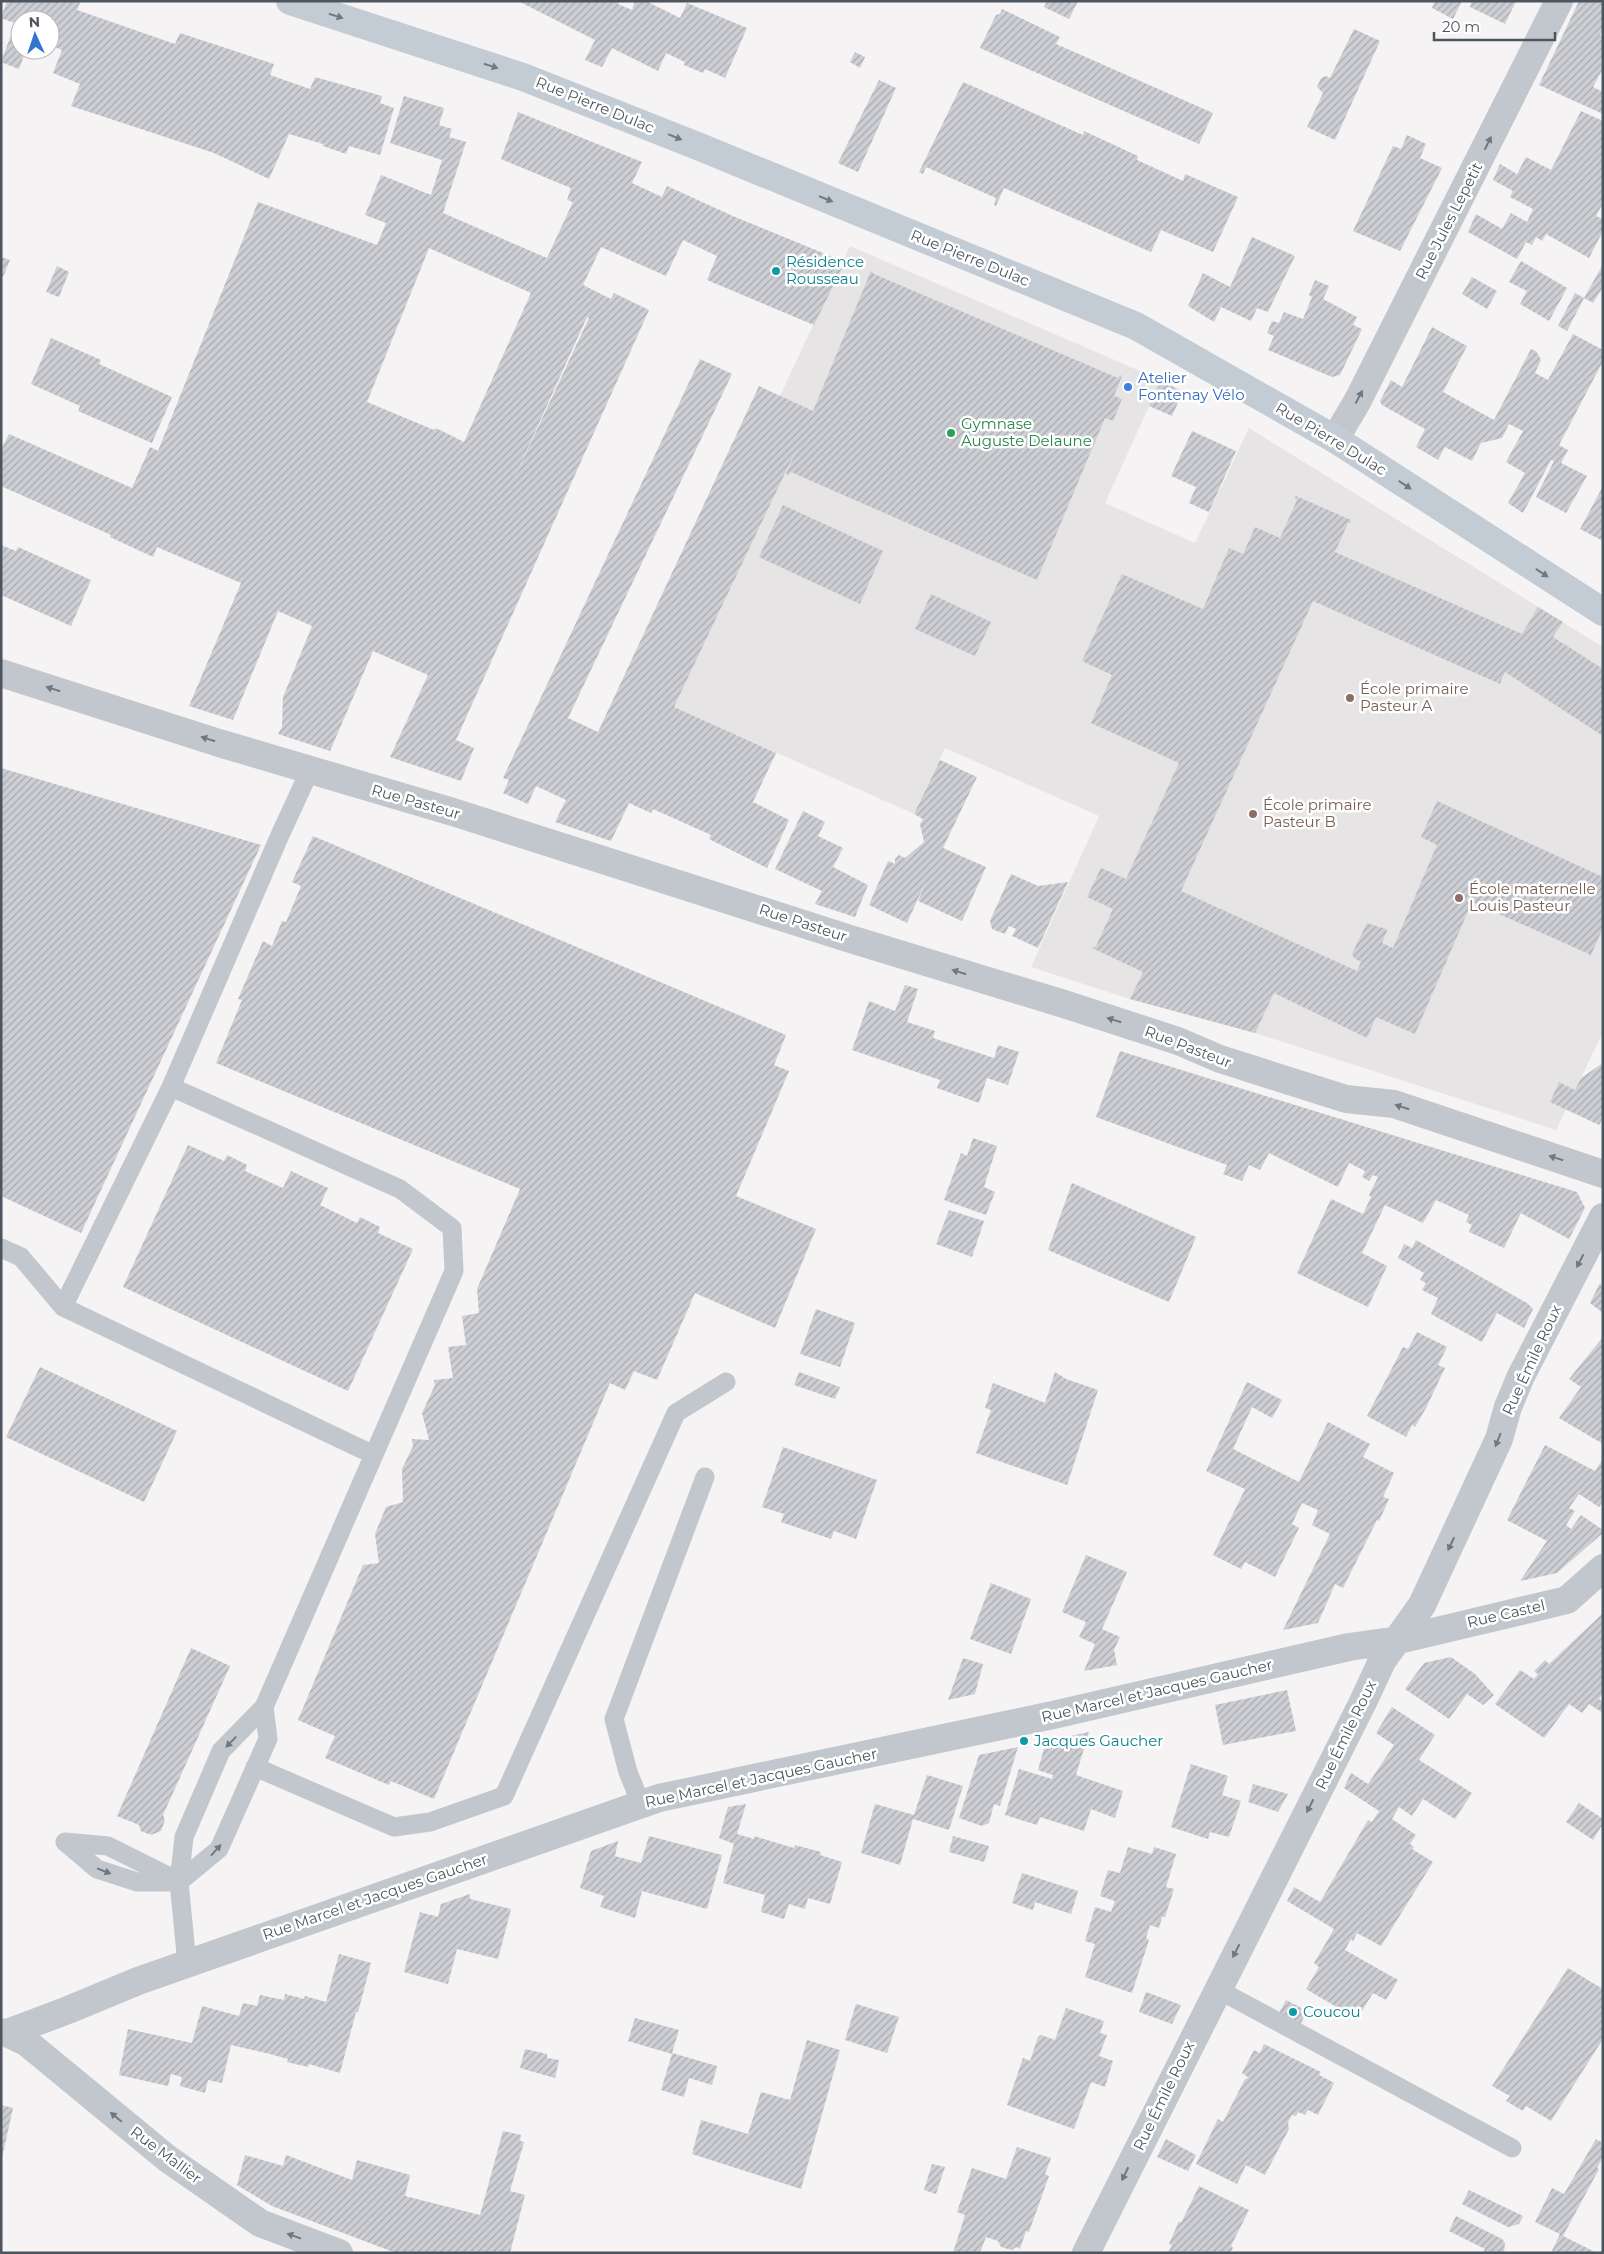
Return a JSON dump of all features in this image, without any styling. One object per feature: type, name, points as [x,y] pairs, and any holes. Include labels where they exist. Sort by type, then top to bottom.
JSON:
[{"type":"main road","name":"Rue Pierre Dulac","points":[[290,1],[523,77],[700,147],[1136,326],[1335,439],[1603,612]]},
{"type":"street","name":"Rue Jules Lepetit","points":[[1335,439],[1357,402],[1559,1]]},
{"type":"street","name":"Rue Pasteur","points":[[1,673],[310,770],[453,812],[1072,1007],[1178,1041],[1220,1060],[1346,1100],[1394,1104],[1603,1174]]},
{"type":"street","name":"Rue Émile Roux","points":[[1086,2253],[1382,1661],[1399,1640],[1422,1605],[1499,1439],[1508,1407],[1522,1376],[1603,1217]]},
{"type":"street","name":"Rue Castel","points":[[1399,1640],[1567,1600],[1603,1568]]},
{"type":"street","name":"Rue Marcel et Jacques Gaucher","points":[[4,2032],[187,1964],[658,1798],[1053,1715],[1349,1647],[1399,1640]]},
{"type":"street","name":"Rue Mallier","points":[[4,2032],[26,2042],[168,2159],[260,2224],[339,2253]]},
{"type":"lane","points":[[63,1307],[170,1087],[310,770]]},
{"type":"lane","points":[[170,1087],[400,1189],[452,1228],[454,1271],[264,1707],[222,1752],[184,1837],[179,1882],[187,1964]]},
{"type":"lane","points":[[1,1248],[21,1257],[63,1307],[374,1455]]},
{"type":"lane","points":[[255,1767],[394,1827],[430,1822],[504,1796],[676,1413],[726,1382]]},
{"type":"lane","points":[[641,1804],[628,1772],[614,1719],[705,1477]]},
{"type":"lane","points":[[179,1882],[108,1846],[65,1842],[97,1869],[105,1872],[137,1882],[179,1882],[219,1849],[268,1739],[264,1707]]},
{"type":"lane","points":[[1217,1989],[1512,2148]]},
{"type":"shaded area","points":[[850,246],[1161,380],[1105,503],[1195,543],[1249,428],[1603,647],[1603,1032],[1556,1130],[1255,1033],[1130,999],[1031,967],[1099,816],[945,748],[914,814],[674,707],[799,444],[780,396]]},
{"type":"building","points":[[7,1],[76,1],[80,3],[77,10],[175,44],[180,33],[274,64],[270,75],[310,89],[315,77],[382,96],[380,103],[394,108],[380,155],[349,146],[346,154],[323,146],[323,144],[289,134],[269,179],[214,153],[71,106],[80,84],[53,73],[58,60],[60,60],[62,50],[60,49],[60,10],[10,10],[10,21],[1,18]]},
{"type":"building","points":[[522,1],[619,1],[618,4],[632,10],[635,1],[646,1],[680,18],[687,3],[747,28],[725,78],[705,69],[703,73],[684,65],[685,62],[666,53],[658,71],[612,48],[602,67],[585,60],[595,40],[522,3]]},
{"type":"building","points":[[1047,1],[1078,1],[1069,19],[1044,7]]},
{"type":"building","points":[[1435,1],[1462,1],[1453,19],[1432,8]]},
{"type":"building","points":[[1472,1],[1516,1],[1505,24],[1470,7]]},
{"type":"building","points":[[1579,1],[1603,1],[1603,29],[1600,35],[1603,36],[1603,57],[1601,62],[1603,68],[1593,87],[1603,92],[1603,114],[1539,85]]},
{"type":"building","points":[[1002,9],[1060,37],[1056,44],[1213,113],[1199,144],[980,48],[996,15],[1000,14]]},
{"type":"building","points":[[1354,29],[1380,41],[1335,140],[1307,127],[1323,93],[1317,87],[1321,78],[1326,76],[1330,78]]},
{"type":"building","points":[[10,38],[10,60],[22,60],[19,69],[1,62]]},
{"type":"building","points":[[855,52],[865,57],[860,68],[850,62]]},
{"type":"building","points":[[879,80],[896,88],[858,172],[838,163]]},
{"type":"building","points":[[963,82],[1083,135],[1084,131],[1138,156],[1137,160],[1183,181],[1185,174],[1238,197],[1213,252],[1161,230],[1151,252],[1004,188],[996,206],[994,205],[996,198],[926,167],[923,174],[919,172]]},
{"type":"building","points":[[404,96],[444,108],[439,125],[452,129],[449,137],[466,142],[443,213],[547,258],[573,202],[567,200],[571,188],[501,159],[518,112],[642,162],[632,183],[662,197],[667,186],[735,217],[845,262],[814,325],[707,280],[717,256],[683,240],[666,276],[601,247],[583,285],[611,299],[614,293],[649,310],[456,740],[474,748],[461,781],[390,757],[428,675],[373,651],[330,751],[278,734],[282,727],[283,697],[312,626],[278,611],[233,720],[189,706],[241,583],[157,547],[153,557],[110,537],[111,535],[1,486],[1,450],[9,434],[132,488],[150,447],[158,451],[258,202],[377,245],[386,223],[365,215],[381,175],[431,195],[442,160],[390,143]],"holes":[[[429,248],[531,293],[464,442],[436,428],[434,430],[367,402]],[[587,317],[589,318],[512,483]]]},
{"type":"building","points":[[1581,111],[1603,121],[1603,203],[1596,216],[1603,219],[1603,231],[1589,258],[1546,234],[1542,241],[1536,237],[1532,245],[1526,242],[1517,259],[1468,232],[1476,214],[1502,229],[1511,213],[1527,222],[1533,209],[1510,197],[1513,191],[1493,180],[1500,164],[1517,174],[1526,157],[1551,170]]},
{"type":"building","points":[[1407,135],[1426,144],[1420,158],[1442,168],[1400,251],[1353,231],[1393,146],[1401,149]]},
{"type":"building","points":[[1252,237],[1295,256],[1268,312],[1257,308],[1251,321],[1221,307],[1214,322],[1188,306],[1203,273],[1230,287]]},
{"type":"building","points":[[1,257],[10,260],[3,277],[1,276]]},
{"type":"building","points":[[1521,261],[1567,288],[1549,321],[1520,304],[1527,291],[1509,282]]},
{"type":"building","points":[[1603,264],[1603,287],[1593,303],[1584,298]]},
{"type":"building","points":[[57,266],[69,272],[59,297],[46,292]]},
{"type":"building","points":[[871,271],[874,274],[1118,378],[1120,375],[1122,376],[1114,396],[1122,399],[1113,421],[1105,418],[1037,580],[791,472],[789,475],[786,474],[798,446],[674,707],[776,753],[753,802],[789,820],[767,868],[709,839],[711,835],[653,809],[651,813],[629,803],[611,841],[555,822],[566,800],[536,786],[528,804],[503,793],[509,780],[503,778],[700,359],[732,374],[568,718],[598,732],[759,386],[813,411]]},
{"type":"building","points":[[1472,277],[1497,291],[1487,309],[1462,294]]},
{"type":"building","points":[[1315,280],[1329,286],[1323,299],[1357,317],[1353,325],[1362,329],[1340,375],[1332,377],[1268,350],[1274,336],[1267,333],[1272,321],[1279,323],[1284,312],[1303,319],[1312,297],[1309,295]]},
{"type":"building","points":[[1575,293],[1584,298],[1567,331],[1558,326]]},
{"type":"building","points":[[1432,327],[1467,346],[1443,392],[1494,420],[1531,349],[1536,351],[1541,360],[1535,373],[1548,380],[1573,334],[1603,350],[1603,361],[1559,445],[1568,450],[1561,463],[1587,476],[1566,513],[1536,497],[1554,461],[1551,460],[1523,513],[1508,503],[1525,473],[1506,462],[1523,431],[1509,424],[1502,438],[1481,443],[1472,461],[1445,447],[1438,460],[1416,447],[1425,429],[1382,405],[1380,401],[1391,380],[1402,387]]},
{"type":"building","points":[[51,338],[101,360],[99,364],[172,397],[152,443],[78,411],[80,406],[31,384]]},
{"type":"building","points":[[1161,380],[1183,392],[1172,416],[1149,406]]},
{"type":"building","points":[[1192,431],[1236,451],[1209,512],[1189,503],[1196,487],[1171,476]]},
{"type":"building","points":[[1603,486],[1603,541],[1580,529]]},
{"type":"building","points":[[1296,496],[1351,520],[1335,552],[1522,634],[1538,607],[1563,622],[1553,637],[1603,669],[1603,736],[1505,672],[1500,684],[1313,601],[1181,891],[1357,971],[1361,962],[1354,958],[1352,954],[1367,923],[1386,929],[1387,931],[1382,943],[1393,948],[1437,845],[1421,837],[1437,801],[1603,877],[1603,928],[1590,957],[1589,954],[1472,902],[1415,1034],[1376,1017],[1367,1038],[1274,993],[1255,1033],[1130,999],[1143,972],[1092,948],[1096,946],[1113,909],[1087,897],[1101,868],[1126,879],[1179,763],[1091,723],[1112,675],[1082,661],[1122,574],[1203,609],[1229,548],[1243,554],[1255,527],[1280,538],[1297,500]]},
{"type":"building","points":[[783,505],[883,551],[860,604],[759,557]]},
{"type":"building","points":[[1,545],[16,551],[18,547],[91,580],[71,626],[1,595]]},
{"type":"building","points":[[931,594],[991,622],[975,656],[915,629]]},
{"type":"building","points":[[940,760],[977,777],[943,848],[986,867],[962,921],[918,901],[927,879],[907,923],[869,905],[888,861],[895,864],[895,859],[899,855],[905,858],[924,842],[920,824],[923,819],[914,814]]},
{"type":"building","points":[[1,768],[261,845],[81,1233],[1,1196]]},
{"type":"building","points":[[803,811],[825,822],[818,836],[843,848],[833,867],[868,885],[855,917],[815,904],[822,891],[775,869]]},
{"type":"building","points":[[313,836],[786,1035],[774,1065],[789,1071],[736,1196],[816,1229],[775,1328],[695,1293],[657,1380],[634,1371],[625,1390],[610,1383],[434,1799],[391,1781],[389,1785],[325,1758],[335,1736],[298,1720],[363,1565],[379,1563],[375,1534],[386,1507],[403,1502],[402,1469],[413,1446],[412,1439],[429,1440],[422,1413],[435,1385],[434,1380],[453,1378],[448,1347],[466,1345],[462,1316],[479,1313],[477,1289],[520,1189],[216,1063],[242,1000],[238,999],[263,941],[272,946],[282,921],[286,922],[301,886],[292,882]]},
{"type":"building","points":[[1011,874],[1038,886],[1068,882],[1038,948],[1012,936],[1016,929],[1009,926],[1005,934],[992,929],[990,921]]},
{"type":"building","points":[[905,985],[918,989],[907,1022],[935,1031],[933,1038],[994,1058],[998,1045],[1019,1052],[1008,1085],[987,1078],[979,1103],[937,1088],[940,1080],[852,1050],[869,1001],[895,1011]]},
{"type":"building","points":[[1120,1051],[1577,1192],[1585,1208],[1569,1239],[1521,1213],[1504,1248],[1469,1232],[1472,1225],[1466,1222],[1469,1215],[1436,1200],[1423,1223],[1385,1205],[1362,1253],[1387,1266],[1368,1307],[1297,1273],[1331,1199],[1363,1214],[1371,1197],[1369,1195],[1378,1177],[1373,1175],[1369,1181],[1362,1177],[1365,1171],[1349,1163],[1338,1187],[1269,1153],[1260,1170],[1249,1165],[1242,1181],[1223,1174],[1227,1165],[1096,1117]]},
{"type":"building","points":[[1603,1063],[1603,1118],[1599,1125],[1550,1102],[1559,1082],[1575,1090],[1581,1078]]},
{"type":"building","points":[[973,1138],[997,1146],[984,1187],[995,1192],[986,1215],[944,1200],[961,1153],[967,1156]]},
{"type":"building","points":[[188,1145],[224,1161],[227,1155],[247,1165],[245,1171],[283,1188],[291,1171],[328,1188],[320,1205],[357,1223],[360,1217],[380,1227],[378,1233],[413,1249],[348,1391],[123,1287]]},
{"type":"building","points":[[1072,1183],[1196,1237],[1169,1302],[1048,1250]]},
{"type":"building","points":[[949,1210],[984,1221],[972,1257],[936,1244]]},
{"type":"building","points":[[1416,1240],[1527,1303],[1533,1309],[1524,1328],[1497,1313],[1482,1342],[1431,1314],[1438,1298],[1422,1290],[1426,1283],[1420,1280],[1424,1273],[1398,1258],[1404,1244],[1412,1248]]},
{"type":"building","points":[[1600,1283],[1603,1288],[1603,1313],[1590,1303]]},
{"type":"building","points":[[816,1309],[855,1323],[840,1367],[800,1354]]},
{"type":"building","points":[[1417,1332],[1447,1347],[1438,1365],[1445,1368],[1426,1408],[1415,1427],[1412,1425],[1406,1437],[1367,1416],[1403,1347],[1408,1349]]},
{"type":"building","points":[[1603,1337],[1603,1444],[1559,1418],[1581,1387],[1569,1379]]},
{"type":"building","points":[[40,1367],[177,1431],[144,1502],[6,1437]]},
{"type":"building","points":[[799,1372],[840,1387],[835,1399],[794,1385]]},
{"type":"building","points":[[1055,1372],[1066,1379],[1098,1390],[1067,1485],[976,1453],[991,1410],[985,1408],[993,1383],[1045,1403]]},
{"type":"building","points":[[1247,1382],[1282,1400],[1272,1418],[1252,1407],[1233,1449],[1299,1482],[1328,1422],[1370,1444],[1363,1457],[1394,1473],[1383,1497],[1389,1499],[1379,1521],[1377,1520],[1343,1588],[1335,1584],[1318,1623],[1283,1630],[1330,1534],[1312,1525],[1318,1510],[1302,1503],[1292,1524],[1299,1528],[1275,1577],[1245,1562],[1241,1569],[1213,1555],[1245,1489],[1206,1471]]},
{"type":"building","points":[[1545,1445],[1595,1471],[1603,1459],[1603,1501],[1599,1507],[1579,1494],[1569,1508],[1575,1511],[1566,1525],[1571,1529],[1581,1515],[1603,1530],[1603,1533],[1557,1573],[1520,1581],[1547,1541],[1507,1520]]},
{"type":"building","points":[[783,1447],[877,1480],[856,1539],[834,1531],[831,1539],[781,1522],[784,1514],[762,1507]]},
{"type":"building","points":[[1086,1555],[1127,1572],[1102,1629],[1120,1637],[1114,1650],[1117,1665],[1084,1671],[1095,1644],[1079,1637],[1086,1622],[1062,1612]]},
{"type":"building","points":[[991,1583],[1031,1599],[1011,1654],[970,1639]]},
{"type":"building","points":[[1603,1613],[1603,1693],[1599,1699],[1603,1702],[1603,1713],[1589,1704],[1582,1713],[1569,1704],[1544,1738],[1495,1704],[1520,1670],[1534,1679],[1538,1674],[1534,1671],[1545,1660],[1549,1664]]},
{"type":"building","points":[[191,1648],[230,1666],[163,1815],[165,1820],[161,1831],[151,1835],[141,1831],[139,1825],[117,1816]]},
{"type":"building","points":[[1451,1657],[1475,1674],[1494,1695],[1483,1705],[1467,1694],[1449,1719],[1405,1689],[1424,1663]]},
{"type":"building","points":[[963,1658],[983,1664],[975,1694],[948,1700]]},
{"type":"building","points":[[1287,1690],[1296,1731],[1223,1745],[1215,1705]]},
{"type":"building","points":[[1392,1707],[1435,1735],[1419,1760],[1472,1793],[1455,1819],[1423,1799],[1412,1816],[1399,1807],[1392,1819],[1416,1835],[1410,1844],[1414,1847],[1412,1849],[1433,1862],[1381,1946],[1357,1933],[1345,1950],[1398,1980],[1386,2000],[1373,1993],[1357,2019],[1306,1989],[1319,1967],[1314,1963],[1334,1929],[1287,1901],[1294,1887],[1320,1902],[1368,1820],[1372,1822],[1379,1811],[1344,1788],[1351,1773],[1368,1784],[1394,1745],[1376,1733]]},
{"type":"building","points":[[1089,1732],[1076,1775],[1123,1791],[1115,1818],[1091,1809],[1084,1831],[1040,1817],[1037,1825],[1005,1815],[1019,1769],[1052,1779],[1053,1775],[1038,1770],[1046,1741]]},
{"type":"building","points":[[1018,1747],[1000,1806],[994,1804],[989,1823],[982,1826],[959,1818],[979,1755]]},
{"type":"building","points":[[1191,1764],[1228,1776],[1222,1795],[1241,1801],[1229,1837],[1210,1832],[1208,1839],[1171,1827]]},
{"type":"building","points":[[927,1775],[963,1786],[949,1830],[913,1819],[900,1865],[861,1853],[875,1804],[914,1815]]},
{"type":"building","points":[[1253,1784],[1288,1794],[1278,1812],[1248,1802]]},
{"type":"building","points":[[1579,1803],[1603,1819],[1603,1827],[1601,1827],[1593,1840],[1566,1822]]},
{"type":"building","points":[[746,1804],[737,1834],[754,1839],[754,1836],[794,1848],[795,1845],[821,1852],[820,1855],[842,1862],[830,1904],[808,1898],[805,1909],[789,1904],[784,1919],[761,1912],[765,1895],[723,1883],[734,1844],[719,1838],[728,1807]]},
{"type":"building","points":[[649,1836],[722,1855],[707,1909],[642,1891],[635,1918],[600,1907],[604,1896],[580,1888],[591,1851],[618,1841],[615,1856],[641,1863]]},
{"type":"building","points":[[953,1836],[989,1846],[984,1862],[949,1852]]},
{"type":"building","points":[[1128,1847],[1152,1854],[1154,1847],[1176,1854],[1166,1887],[1174,1889],[1165,1917],[1162,1917],[1159,1928],[1150,1925],[1146,1938],[1149,1940],[1132,1993],[1085,1977],[1095,1944],[1085,1941],[1095,1907],[1111,1912],[1115,1901],[1100,1896],[1108,1870],[1120,1873]]},
{"type":"building","points":[[1022,1873],[1078,1891],[1071,1914],[1035,1902],[1033,1910],[1012,1903]]},
{"type":"building","points":[[470,1894],[470,1899],[511,1909],[498,1959],[457,1949],[448,1984],[404,1972],[420,1912],[438,1917],[441,1904]]},
{"type":"building","points":[[339,1954],[371,1963],[340,2073],[309,2064],[308,2067],[287,2062],[288,2059],[231,2045],[222,2083],[208,2080],[205,2093],[180,2086],[182,2077],[171,2074],[168,2086],[119,2075],[128,2029],[192,2043],[202,2006],[239,2016],[243,2003],[257,2006],[260,1995],[284,2000],[285,1994],[304,1999],[305,1996],[326,2002]]},
{"type":"building","points":[[1568,1968],[1603,1989],[1603,2039],[1551,2121],[1526,2106],[1523,2111],[1506,2101],[1510,2096],[1492,2086]]},
{"type":"building","points":[[1146,1992],[1181,2005],[1172,2024],[1139,2012]]},
{"type":"building","name":"Coucou","points":[[1286,2000],[1307,2011],[1300,2025],[1279,2013]]},
{"type":"building","points":[[856,2004],[899,2017],[887,2053],[845,2040]]},
{"type":"building","points":[[1066,2008],[1104,2021],[1100,2033],[1107,2035],[1099,2056],[1113,2061],[1105,2087],[1091,2082],[1074,2129],[1007,2105],[1023,2058],[1030,2061],[1038,2037],[1041,2035],[1055,2040]]},
{"type":"building","points":[[635,2018],[679,2030],[672,2053],[717,2066],[712,2085],[689,2078],[684,2097],[661,2090],[672,2054],[628,2041]]},
{"type":"building","points":[[807,2040],[840,2050],[801,2189],[692,2154],[701,2120],[748,2134],[761,2092],[790,2100]]},
{"type":"building","points":[[1264,2044],[1321,2072],[1319,2075],[1334,2083],[1318,2115],[1308,2110],[1305,2115],[1298,2112],[1296,2116],[1292,2115],[1288,2122],[1289,2129],[1265,2175],[1246,2165],[1237,2184],[1196,2164],[1218,2119],[1223,2122],[1245,2079],[1247,2079],[1248,2077],[1242,2073],[1254,2050],[1260,2053]]},
{"type":"building","points":[[525,2049],[547,2054],[547,2058],[559,2060],[555,2078],[520,2068]]},
{"type":"building","points":[[1,2105],[13,2108],[2,2158],[1,2158]]},
{"type":"building","points":[[503,2131],[521,2135],[520,2141],[524,2142],[510,2191],[525,2195],[510,2253],[396,2253],[272,2206],[237,2185],[245,2155],[283,2166],[286,2155],[352,2180],[357,2160],[410,2175],[405,2196],[480,2215]]},
{"type":"building","points":[[1166,2139],[1196,2155],[1188,2171],[1157,2157]]},
{"type":"building","points":[[1596,2139],[1603,2143],[1603,2157],[1597,2168],[1599,2169],[1563,2236],[1597,2253],[1551,2253],[1560,2234],[1535,2222],[1552,2188],[1564,2194]]},
{"type":"building","points":[[1017,2147],[1051,2158],[1045,2174],[1049,2176],[1029,2232],[1026,2231],[1020,2249],[1016,2247],[1012,2250],[1001,2247],[998,2241],[986,2237],[980,2253],[953,2253],[965,2215],[957,2212],[972,2168],[1006,2179]]},
{"type":"building","points":[[932,2164],[945,2167],[936,2194],[924,2190]]},
{"type":"building","points":[[1199,2186],[1249,2210],[1231,2246],[1233,2248],[1230,2253],[1168,2253],[1172,2245],[1169,2244],[1179,2221],[1181,2223]]},
{"type":"building","points":[[1469,2190],[1523,2216],[1519,2224],[1508,2227],[1462,2204]]},
{"type":"building","points":[[1456,2216],[1502,2239],[1505,2243],[1504,2253],[1483,2253],[1485,2249],[1449,2231]]},
{"type":"place","name":"Résidence Rousseau","points":[[776,271]]},
{"type":"place","name":"Atelier Fontenay Vélo","points":[[1128,387]]},
{"type":"place","name":"Gymnase Auguste Delaune","points":[[951,433]]},
{"type":"place","name":"École primaire Pasteur A","points":[[1350,698]]},
{"type":"place","name":"École primaire Pasteur B","points":[[1253,814]]},
{"type":"place","name":"École maternelle Louis Pasteur","points":[[1459,898]]},
{"type":"place","name":"Jacques Gaucher","points":[[1024,1741]]},
{"type":"place","name":"Coucou","points":[[1293,2012]]}]
